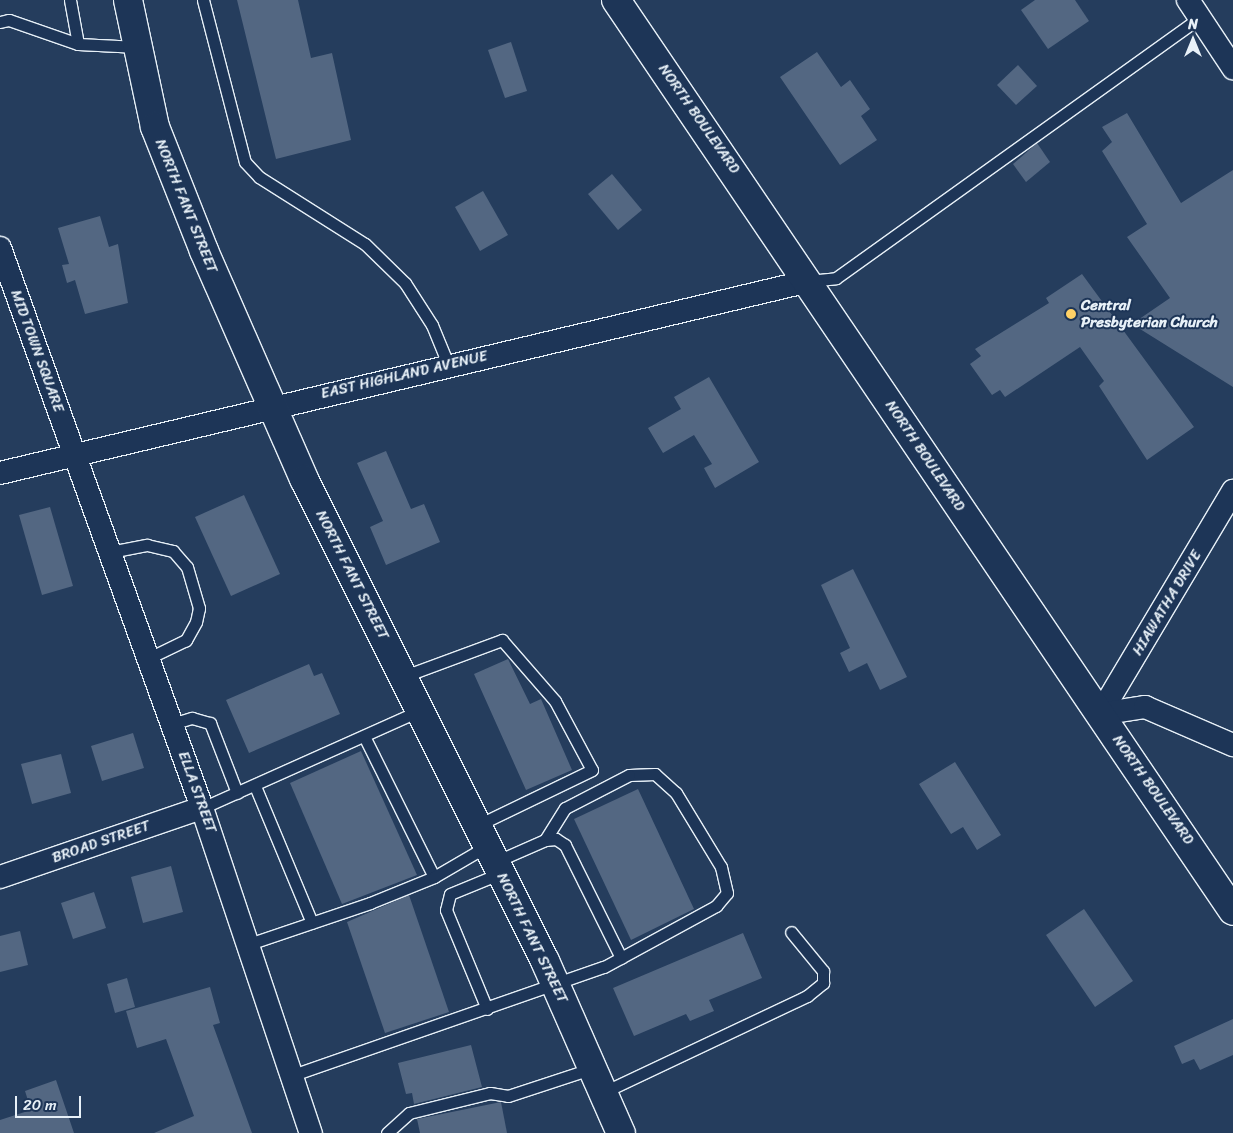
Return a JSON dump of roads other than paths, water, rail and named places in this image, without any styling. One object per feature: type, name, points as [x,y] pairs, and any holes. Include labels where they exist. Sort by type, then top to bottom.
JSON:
[{"type":"main road","name":"NORTH FANT STREET","points":[[128,0],[155,127],[272,406],[402,676],[556,984],[621,1133]]},
{"type":"main road","name":"NORTH BOULEVARD","points":[[616,0],[809,281],[1233,911]]},
{"type":"street","points":[[1194,8],[1233,68]]},
{"type":"street","name":"MID TOWN SQUARE","points":[[0,248],[74,455]]},
{"type":"street","name":"EAST HIGHLAND AVENUE","points":[[0,473],[448,364],[809,281]]},
{"type":"street","name":"ELLA STREET","points":[[74,455],[150,658],[249,944],[311,1133]]},
{"type":"street","name":"HIAWATHA DRIVE","points":[[1100,714],[1233,491]]},
{"type":"street","points":[[1100,714],[1145,707],[1233,745]]},
{"type":"street","name":"BROAD STREET","points":[[0,877],[202,808]]},
{"type":"lane","points":[[70,0],[78,44]]},
{"type":"lane","points":[[203,0],[245,162],[259,177],[365,244],[405,282],[432,325],[448,364]]},
{"type":"lane","points":[[809,281],[836,278],[1194,8]]},
{"type":"lane","points":[[0,22],[9,20],[78,44],[138,47]]},
{"type":"lane","points":[[110,552],[147,545],[173,551],[188,567],[199,608],[196,622],[186,640],[150,658]]},
{"type":"lane","points":[[402,676],[502,640],[555,701],[592,770],[490,851],[450,894],[446,910],[487,1009]]},
{"type":"lane","points":[[202,808],[365,738],[420,711]]},
{"type":"lane","points":[[172,724],[192,718],[210,723],[237,793]]},
{"type":"lane","points":[[365,738],[434,877]]},
{"type":"lane","points":[[293,1075],[487,1009],[622,958],[716,906],[727,893],[721,867],[676,793],[655,774],[629,775],[565,808],[545,840]]},
{"type":"lane","points":[[255,786],[312,924]]},
{"type":"lane","points":[[249,944],[312,924],[434,877],[490,851],[556,839],[565,845],[622,958]]},
{"type":"lane","points":[[604,1092],[807,996],[824,984],[823,971],[791,932]]},
{"type":"lane","points":[[390,1132],[409,1114],[490,1094],[508,1096],[593,1068]]},
{"type":"place","name":"Central Presbyterian Church","points":[[1071,314]]}]
